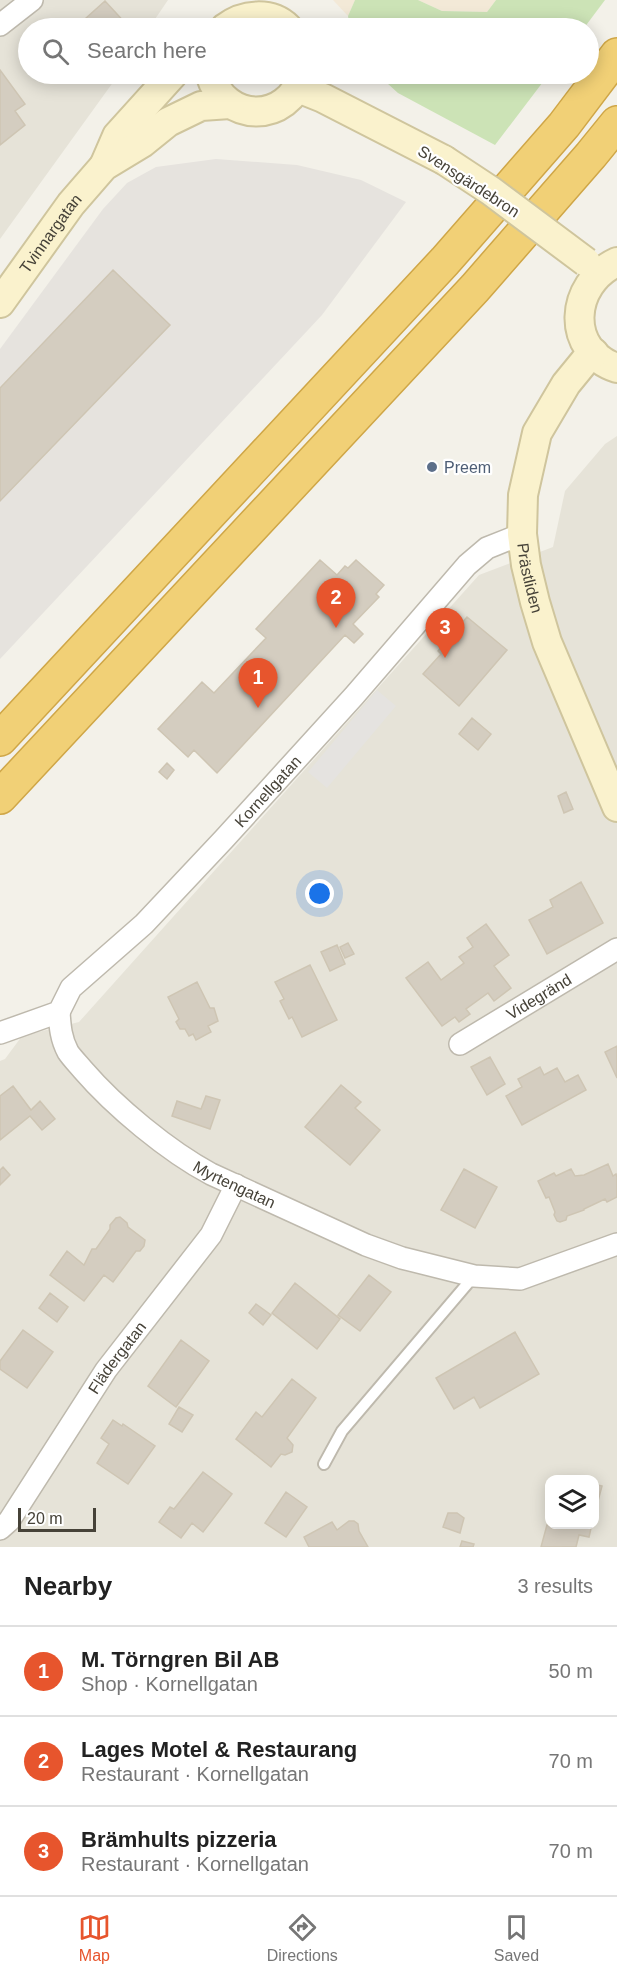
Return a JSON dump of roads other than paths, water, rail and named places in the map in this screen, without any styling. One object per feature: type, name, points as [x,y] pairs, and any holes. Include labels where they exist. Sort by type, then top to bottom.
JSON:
[{"type":"highway","points":[[599,79],[617,55]]},
{"type":"highway","points":[[0,739],[445,261],[564,125],[595,84]]},
{"type":"highway","points":[[0,797],[467,297],[617,123]]},
{"type":"street","points":[[0,25],[32,0]]},
{"type":"street","points":[[244,18],[258,8],[272,18]]},
{"type":"street","name":"Tvinnargatan","points":[[104,166],[117,135],[164,84]]},
{"type":"street","points":[[214,84],[220,95],[230,104]]},
{"type":"street","name":"Tvinnargatan","points":[[0,303],[71,204],[104,166],[141,143],[168,122],[201,106],[230,104],[244,110],[259,112],[275,108],[288,100],[298,84]]},
{"type":"street","name":"Svensgärdebron","points":[[304,84],[323,98],[444,160],[600,266]]},
{"type":"street","points":[[600,266],[585,290],[579,312],[583,334],[606,360]]},
{"type":"street","name":"Prästliden","points":[[606,360],[584,362],[566,384],[537,433],[523,495],[522,534],[526,565],[547,642],[617,807]]},
{"type":"street","name":"Kornellgatan","points":[[59,1012],[71,988],[144,924],[224,840],[354,696],[467,565],[487,548],[522,534]]},
{"type":"street","name":"Videgränd","points":[[460,1044],[617,949]]},
{"type":"street","points":[[0,1033],[59,1012]]},
{"type":"street","name":"Myrtengatan","points":[[59,1012],[61,1036],[69,1053],[108,1096],[188,1162],[366,1245],[402,1258],[474,1276],[520,1279],[617,1244]]},
{"type":"street","name":"Flädergatan","points":[[0,1529],[9,1521],[106,1370],[211,1235],[236,1185]]},
{"type":"lane","points":[[324,1464],[342,1431],[474,1276]]},
{"type":"place","name":"Preem","points":[[432,467]]},
{"type":"place","name":"Lages Motel & Restaurang","points":[[336,628]]},
{"type":"place","name":"Brämhults pizzeria","points":[[445,658]]},
{"type":"place","name":"M. Törngren Bil AB","points":[[258,708]]}]
